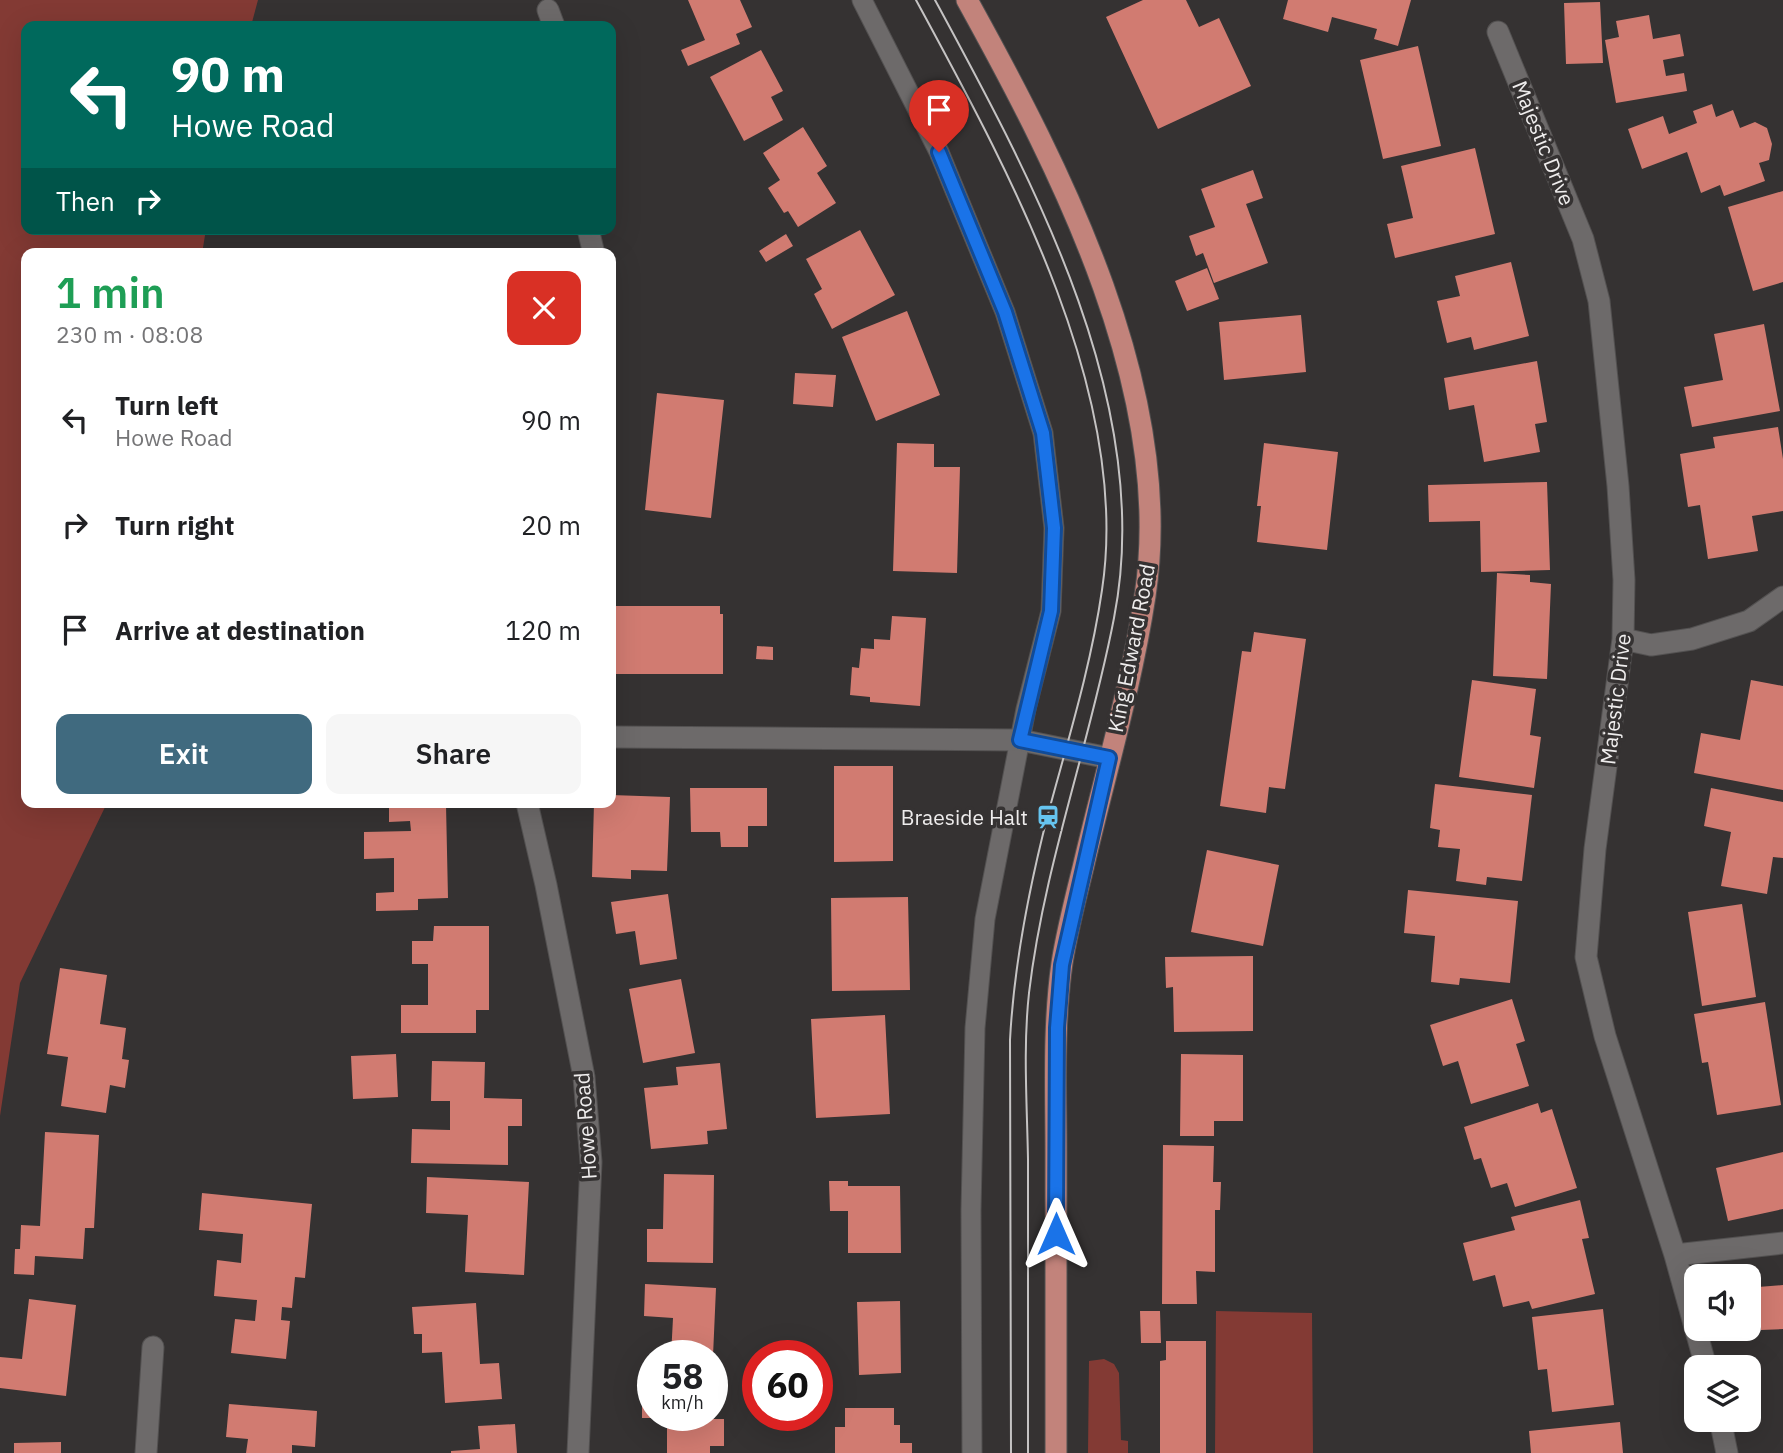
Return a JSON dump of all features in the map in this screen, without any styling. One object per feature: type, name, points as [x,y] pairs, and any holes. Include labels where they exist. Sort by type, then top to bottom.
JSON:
[{"type":"main road","name":"King Edward Road","points":[[967,0],[1032,123],[1106,294],[1141,431],[1149,505],[1149,558],[1145,596],[1126,694],[1068,930],[1057,1012],[1056,1453]]},
{"type":"street","name":"Majestic Drive","points":[[1498,32],[1583,239],[1600,301],[1618,486],[1624,580],[1623,639],[1595,849],[1586,957],[1605,1036],[1675,1255],[1703,1355]]},
{"type":"street","points":[[1623,639],[1651,645],[1692,639],[1749,621],[1783,597]]},
{"type":"street","points":[[616,737],[1020,740],[1109,758]]},
{"type":"street","name":"Howe Road","points":[[528,808],[583,1077],[591,1162],[578,1453]]},
{"type":"street","points":[[1675,1255],[1783,1243]]},
{"type":"street","points":[[146,1453],[153,1347]]},
{"type":"street","points":[[1723,1432],[1727,1453]]},
{"type":"lane","points":[[862,0],[939,152],[1005,312],[1043,433],[1054,528],[1051,611],[1020,740],[985,919],[975,1028],[971,1210],[972,1453]]},
{"type":"shaded area","points":[[0,0],[258,0],[252,21],[21,21],[21,235],[205,235],[203,248],[21,248],[21,808],[105,808],[20,983],[0,1116]]},
{"type":"shaded area","points":[[1216,1311],[1312,1313],[1313,1453],[1215,1453]]},
{"type":"shaded area","points":[[1104,1359],[1114,1364],[1119,1373],[1121,1440],[1128,1441],[1128,1453],[1088,1453],[1089,1361]]},
{"type":"building","points":[[688,0],[740,0],[752,27],[736,34],[740,44],[688,66],[681,50],[705,40]]},
{"type":"building","points":[[1143,0],[1186,0],[1199,27],[1219,18],[1251,86],[1158,129],[1106,17]]},
{"type":"building","points":[[1288,0],[1411,0],[1398,46],[1374,39],[1377,29],[1332,17],[1328,32],[1283,19]]},
{"type":"building","points":[[1600,2],[1603,63],[1566,64],[1564,3]]},
{"type":"building","points":[[1649,15],[1653,39],[1680,34],[1684,56],[1663,60],[1666,76],[1684,73],[1687,91],[1616,103],[1605,40],[1619,37],[1616,21]]},
{"type":"building","points":[[1418,46],[1441,146],[1383,159],[1360,60]]},
{"type":"building","points":[[761,50],[783,91],[771,97],[783,120],[744,141],[710,77]]},
{"type":"building","points":[[1712,104],[1716,117],[1733,110],[1740,128],[1755,122],[1767,128],[1772,144],[1769,160],[1759,163],[1765,181],[1724,196],[1720,185],[1701,193],[1687,152],[1642,169],[1628,129],[1663,116],[1669,134],[1697,123],[1693,111]]},
{"type":"building","points":[[803,127],[827,166],[817,173],[836,203],[798,227],[788,211],[784,213],[768,188],[780,180],[763,153]]},
{"type":"building","points":[[1475,148],[1495,234],[1395,258],[1387,224],[1413,218],[1401,166]]},
{"type":"building","points":[[1253,170],[1263,198],[1246,204],[1268,263],[1214,283],[1203,253],[1196,256],[1189,236],[1215,227],[1201,189]]},
{"type":"building","points":[[1783,191],[1783,282],[1753,291],[1728,207]]},
{"type":"building","points":[[860,230],[895,295],[832,329],[814,294],[822,289],[806,259]]},
{"type":"building","points":[[786,234],[793,246],[766,262],[759,251]]},
{"type":"building","points":[[1511,262],[1529,336],[1474,350],[1471,337],[1447,343],[1437,301],[1460,296],[1455,276]]},
{"type":"building","points":[[1207,268],[1219,299],[1187,311],[1175,281]]},
{"type":"building","points":[[907,311],[940,395],[876,421],[842,337]]},
{"type":"building","points":[[1301,315],[1306,372],[1224,380],[1219,322]]},
{"type":"building","points":[[1764,324],[1780,411],[1692,427],[1684,387],[1723,380],[1714,334]]},
{"type":"building","points":[[1537,361],[1547,422],[1535,424],[1540,452],[1484,462],[1474,405],[1449,410],[1444,378]]},
{"type":"building","points":[[795,373],[836,375],[833,407],[793,404]]},
{"type":"building","points":[[657,393],[724,400],[711,518],[645,510]]},
{"type":"building","points":[[1778,427],[1783,459],[1783,511],[1752,516],[1758,551],[1708,559],[1700,505],[1688,507],[1680,454],[1715,448],[1713,437]]},
{"type":"building","points":[[897,443],[934,444],[934,467],[960,467],[957,573],[893,571]]},
{"type":"building","points":[[1264,443],[1338,452],[1327,550],[1257,542],[1261,506],[1257,506]]},
{"type":"building","points":[[1547,482],[1550,570],[1481,572],[1480,521],[1429,522],[1428,485]]},
{"type":"building","points":[[1497,573],[1530,575],[1530,582],[1551,584],[1547,679],[1493,676]]},
{"type":"building","points":[[616,606],[720,606],[720,614],[723,614],[723,674],[616,674]]},
{"type":"building","points":[[892,616],[926,618],[920,706],[870,702],[870,697],[850,695],[852,667],[859,668],[861,648],[874,649],[874,639],[890,640]]},
{"type":"building","points":[[1254,632],[1306,639],[1285,789],[1269,787],[1266,813],[1220,806],[1242,651],[1251,652]]},
{"type":"building","points":[[757,646],[773,647],[773,660],[756,659]]},
{"type":"building","points":[[1472,680],[1536,689],[1530,735],[1541,737],[1534,788],[1459,777]]},
{"type":"building","points":[[1751,680],[1783,686],[1783,790],[1694,773],[1701,733],[1740,740]]},
{"type":"building","points":[[834,766],[893,766],[893,861],[834,862]]},
{"type":"building","points":[[1435,784],[1532,795],[1522,881],[1487,877],[1486,885],[1456,881],[1460,849],[1438,847],[1440,830],[1430,828]]},
{"type":"building","points":[[690,788],[767,788],[767,826],[748,826],[748,847],[721,847],[720,832],[691,832]]},
{"type":"building","points":[[1711,788],[1783,802],[1783,858],[1773,857],[1767,894],[1721,886],[1731,832],[1704,826]]},
{"type":"building","points":[[616,795],[670,797],[667,871],[631,870],[631,879],[592,877],[594,808],[616,808]]},
{"type":"building","points":[[389,808],[446,808],[448,898],[418,899],[418,910],[376,911],[376,893],[394,892],[394,858],[364,859],[364,832],[411,831],[410,821],[389,822]]},
{"type":"building","points":[[1207,850],[1279,865],[1263,946],[1191,932]]},
{"type":"building","points":[[1408,890],[1518,901],[1510,983],[1460,978],[1459,985],[1431,982],[1435,936],[1404,933]]},
{"type":"building","points":[[668,894],[677,959],[640,965],[635,931],[616,934],[611,902]]},
{"type":"building","points":[[908,897],[910,990],[832,991],[831,898]]},
{"type":"building","points":[[1742,904],[1756,997],[1702,1006],[1688,912]]},
{"type":"building","points":[[434,926],[489,926],[489,1010],[476,1010],[476,1033],[401,1033],[401,1005],[428,1005],[428,964],[412,964],[412,941],[433,941]]},
{"type":"building","points":[[1253,956],[1253,1031],[1174,1032],[1173,987],[1166,988],[1165,957]]},
{"type":"building","points":[[60,968],[107,975],[100,1024],[126,1028],[122,1059],[129,1060],[125,1088],[110,1085],[106,1113],[61,1106],[68,1057],[47,1054]]},
{"type":"building","points":[[681,979],[695,1053],[643,1063],[629,989]]},
{"type":"building","points":[[1512,999],[1525,1041],[1516,1044],[1529,1086],[1471,1104],[1458,1061],[1443,1066],[1430,1025]]},
{"type":"building","points":[[1765,1002],[1781,1105],[1717,1115],[1708,1062],[1702,1063],[1694,1014]]},
{"type":"building","points":[[885,1015],[890,1114],[816,1118],[811,1019]]},
{"type":"building","points":[[396,1054],[398,1097],[353,1099],[351,1056]]},
{"type":"building","points":[[1181,1054],[1243,1055],[1243,1121],[1214,1121],[1214,1136],[1180,1136]]},
{"type":"building","points":[[432,1061],[485,1062],[484,1098],[522,1099],[522,1126],[508,1126],[508,1165],[411,1163],[412,1129],[450,1130],[450,1101],[431,1101]]},
{"type":"building","points":[[720,1063],[727,1129],[707,1131],[708,1144],[651,1149],[644,1088],[678,1085],[676,1067]]},
{"type":"building","points":[[1538,1103],[1541,1113],[1552,1109],[1577,1188],[1515,1207],[1507,1183],[1491,1188],[1481,1158],[1474,1160],[1464,1127]]},
{"type":"building","points":[[45,1132],[99,1135],[94,1228],[85,1228],[83,1259],[35,1256],[34,1275],[14,1274],[15,1249],[20,1249],[21,1225],[40,1226]]},
{"type":"building","points":[[1163,1145],[1214,1146],[1213,1182],[1221,1182],[1220,1210],[1215,1210],[1215,1272],[1196,1271],[1197,1304],[1162,1304]]},
{"type":"building","points":[[1783,1152],[1783,1209],[1728,1221],[1716,1168]]},
{"type":"building","points":[[664,1174],[714,1175],[713,1263],[647,1262],[647,1229],[663,1229]]},
{"type":"building","points":[[427,1177],[529,1182],[524,1275],[465,1272],[468,1215],[426,1213]]},
{"type":"building","points":[[829,1181],[848,1181],[848,1186],[900,1186],[901,1253],[848,1253],[848,1211],[830,1211]]},
{"type":"building","points":[[202,1193],[312,1204],[305,1278],[295,1277],[292,1308],[282,1307],[281,1320],[290,1321],[286,1359],[231,1353],[235,1319],[255,1321],[257,1300],[214,1296],[217,1260],[241,1263],[243,1234],[199,1230]]},
{"type":"building","points":[[1580,1200],[1589,1238],[1582,1239],[1595,1294],[1532,1309],[1529,1301],[1503,1307],[1495,1275],[1473,1281],[1463,1243],[1515,1230],[1511,1217]]},
{"type":"building","points":[[645,1284],[716,1288],[714,1340],[672,1340],[673,1318],[644,1316]]},
{"type":"building","points":[[1783,1285],[1783,1329],[1761,1330],[1761,1287]]},
{"type":"building","points":[[29,1299],[76,1305],[66,1396],[0,1388],[0,1357],[22,1359]]},
{"type":"building","points":[[900,1301],[901,1373],[859,1375],[857,1302]]},
{"type":"building","points":[[476,1303],[480,1364],[499,1363],[502,1399],[445,1403],[442,1352],[422,1353],[422,1334],[414,1334],[412,1307]]},
{"type":"building","points":[[1603,1309],[1614,1405],[1552,1412],[1547,1369],[1538,1370],[1532,1317]]},
{"type":"building","points":[[1140,1311],[1160,1311],[1161,1343],[1141,1343]]},
{"type":"building","points":[[1166,1341],[1206,1341],[1206,1453],[1160,1453],[1160,1361],[1166,1360]]},
{"type":"building","points":[[229,1404],[317,1411],[315,1447],[292,1445],[292,1453],[246,1453],[248,1439],[226,1437]]},
{"type":"building","points":[[845,1408],[894,1408],[894,1425],[900,1425],[900,1443],[912,1443],[912,1453],[835,1453],[835,1427],[845,1427]]},
{"type":"building","points":[[1620,1422],[1623,1453],[1531,1453],[1529,1431]]},
{"type":"building","points":[[515,1424],[517,1453],[451,1453],[480,1449],[478,1426]]},
{"type":"building","points":[[667,1431],[724,1431],[724,1446],[710,1446],[710,1453],[667,1453]]},
{"type":"building","points":[[61,1442],[61,1453],[14,1453],[14,1443]]},
{"type":"tram line","points":[[916,0],[988,135],[1054,284],[1080,361],[1098,438],[1106,515],[1102,590],[1092,647],[1035,870],[1023,926],[1012,1012],[1011,1453]]},
{"type":"tram line","points":[[935,0],[973,70],[1046,219],[1077,297],[1102,377],[1118,457],[1122,538],[1114,618],[1093,712],[1045,898],[1027,1013],[1028,1453]]},
{"type":"place","name":"Braeside Halt","points":[[1048,817]]},
{"type":"route","points":[[939,152],[1005,312],[1043,433],[1054,528],[1051,611],[1020,740],[1109,758],[1062,965],[1057,1012],[1056,1234]]}]
